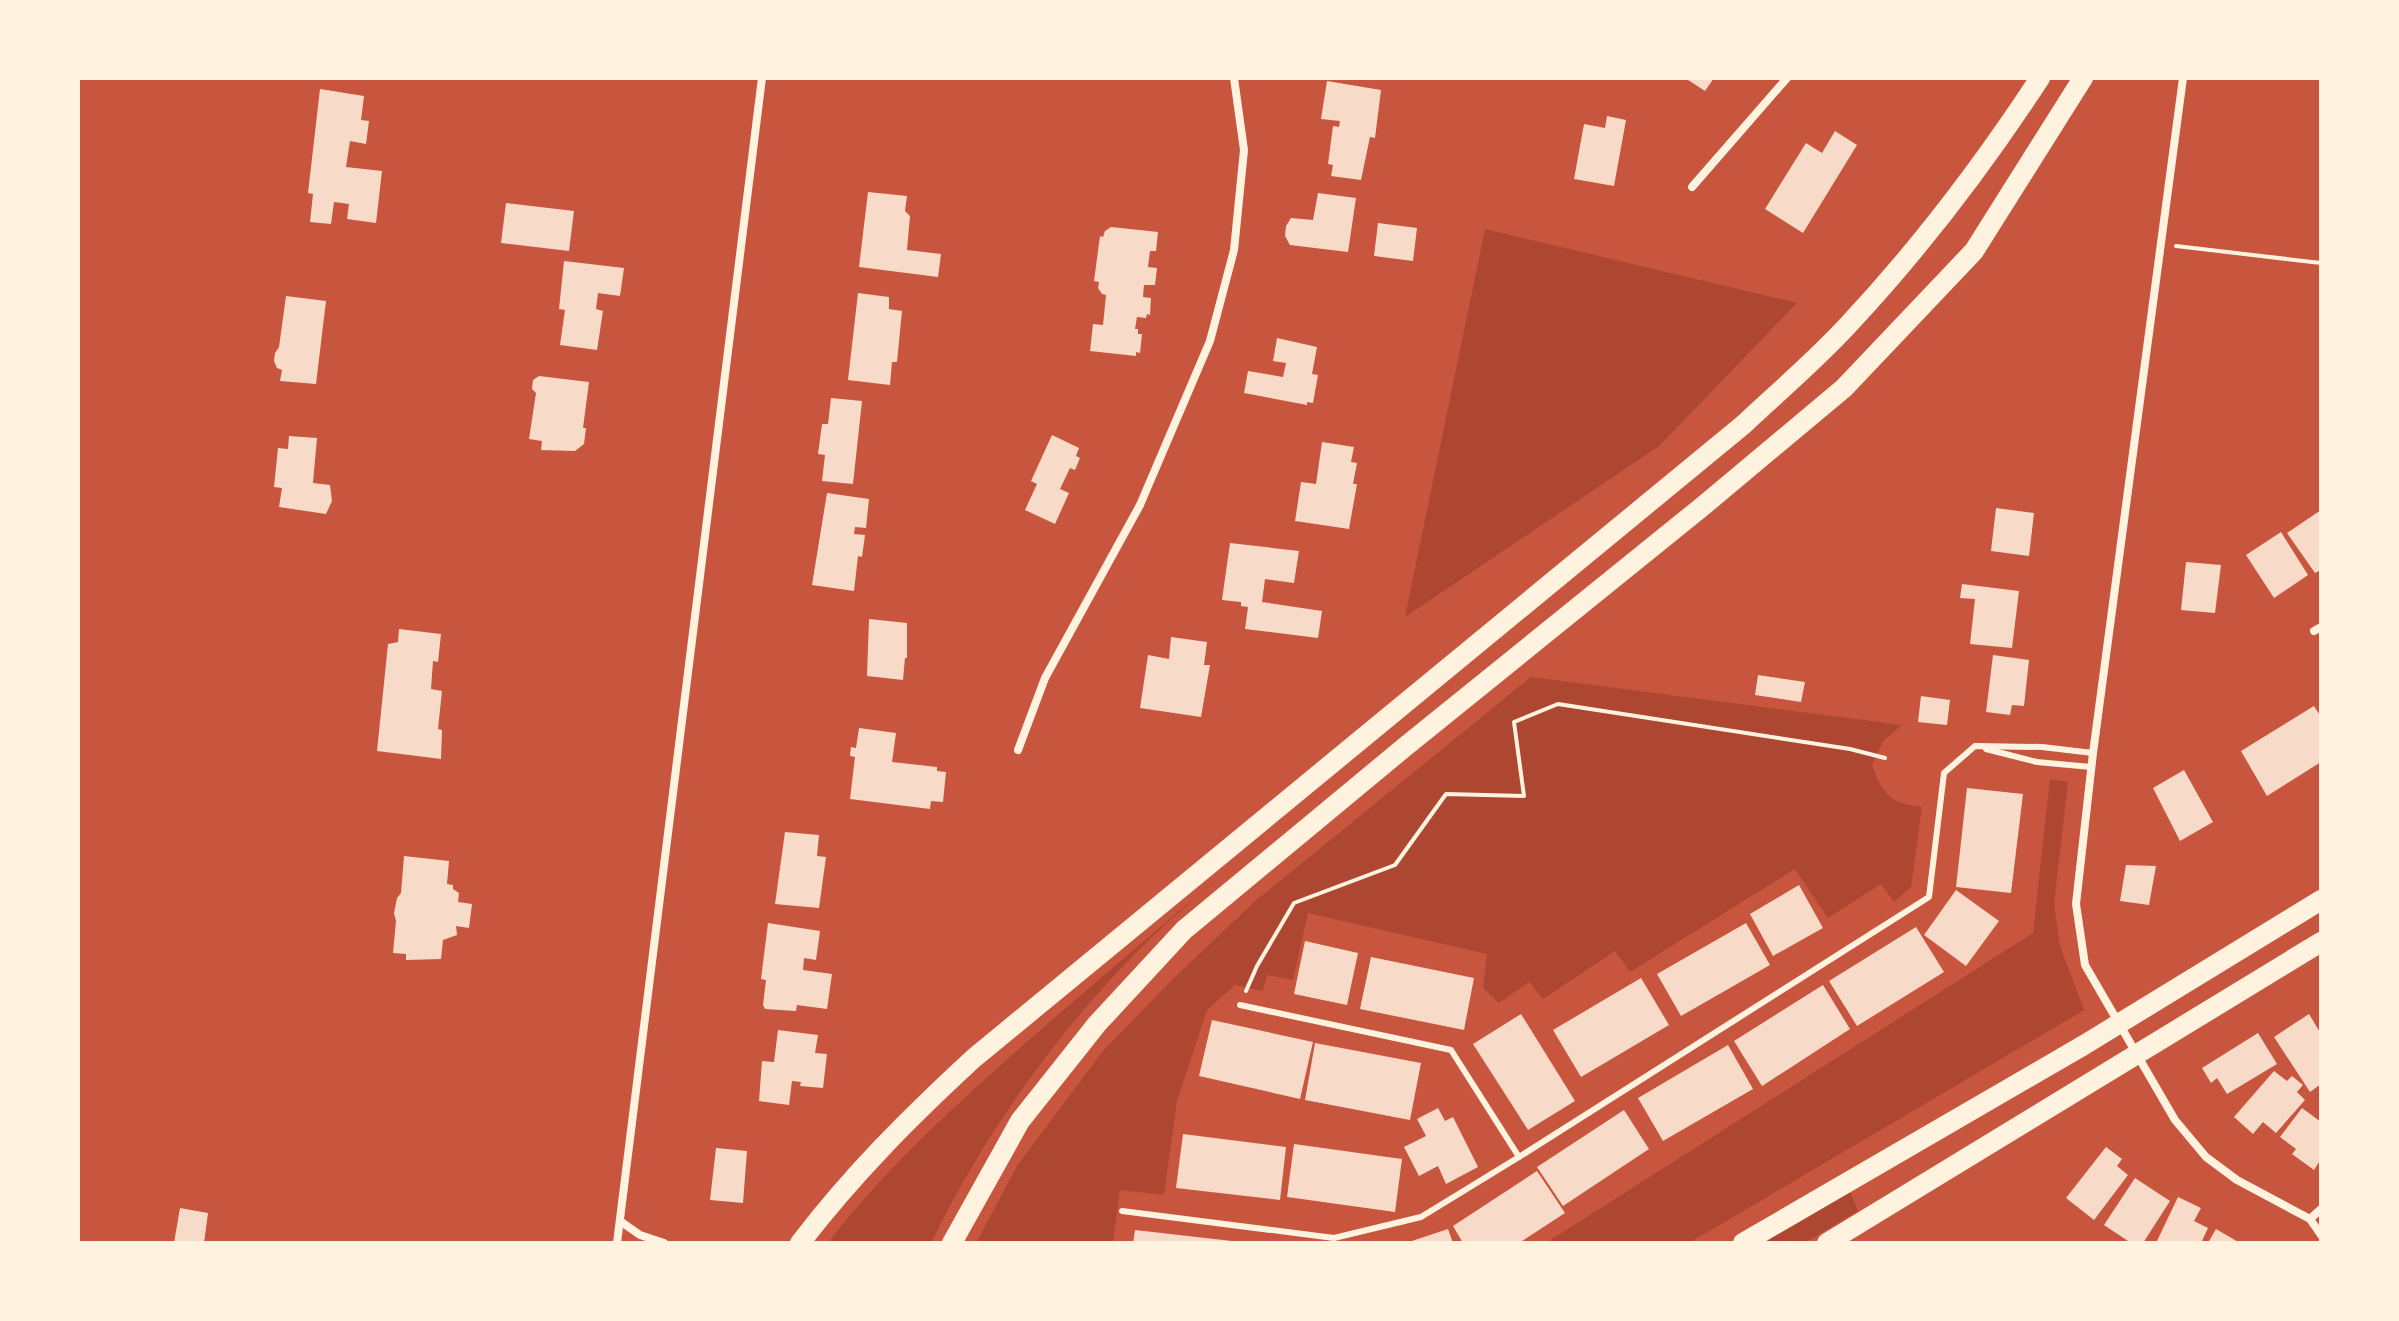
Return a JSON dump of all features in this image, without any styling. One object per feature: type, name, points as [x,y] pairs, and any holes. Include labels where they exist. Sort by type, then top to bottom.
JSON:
[{"type":"main road","points":[[800,1243],[840,1191],[903,1123],[974,1058],[1764,405],[1848,326],[1922,241],[1995,147],[2040,78]]},
{"type":"main road","points":[[952,1243],[1020,1121],[1097,1024],[1184,930],[1844,388],[1974,251],[2083,78]]},
{"type":"main road","points":[[1743,1243],[2118,1025],[2321,900]]},
{"type":"main road","points":[[1827,1243],[2321,942]]},
{"type":"street","points":[[617,1243],[762,78]]},
{"type":"street","points":[[1018,750],[1045,678],[1140,505],[1210,341],[1234,250],[1244,150],[1234,78]]},
{"type":"street","points":[[1692,187],[1787,78]]},
{"type":"street","points":[[2183,78],[2091,767],[2076,904],[2085,965],[2175,1120],[2206,1157],[2237,1180],[2310,1219],[2321,1235]]},
{"type":"street","points":[[2310,1219],[2321,1209]]},
{"type":"street","points":[[620,1221],[640,1235],[664,1243]]},
{"type":"lane","points":[[1122,1211],[1334,1238],[1421,1217],[1929,897],[1944,773],[1975,746],[2042,747],[2093,753]]},
{"type":"lane","points":[[1975,746],[2037,762],[2091,767]]},
{"type":"lane","points":[[1240,1005],[1451,1050],[1519,1157]]},
{"type":"path","points":[[2177,247],[2321,263]]},
{"type":"path","points":[[1246,991],[1294,903],[1395,865],[1446,794],[1524,796],[1514,722],[1558,704],[1850,749],[1885,758]]},
{"type":"shaded area","points":[[1485,229],[1797,303],[1659,446],[1405,617]]},
{"type":"shaded area","points":[[1531,677],[1902,725],[1883,741],[1872,765],[1889,796],[1902,803],[1922,807],[1911,887],[1894,902],[1881,884],[1828,918],[1795,869],[1630,972],[1615,951],[1543,999],[1529,982],[1499,1003],[1483,988],[1487,954],[1308,913],[1293,980],[1267,975],[1263,991],[1235,985],[1207,1010],[1177,1101],[1164,1195],[1120,1190],[1113,1243],[976,1243],[1017,1166],[1102,1052],[1174,978],[1254,902]]},
{"type":"shaded area","points":[[2050,779],[2068,782],[2054,904],[2060,946],[2084,1010],[1689,1243],[1546,1243],[2033,933]]},
{"type":"shaded area","points":[[1224,873],[1139,949],[1061,1038],[990,1137],[931,1243],[828,1243],[889,1172],[956,1106]]},
{"type":"shaded area","points":[[1849,1189],[1858,1211],[1804,1243],[1760,1243]]},
{"type":"building","points":[[1685,78],[1714,78],[1705,91]]},
{"type":"building","points":[[1327,81],[1381,90],[1375,138],[1370,137],[1361,180],[1331,176],[1333,165],[1328,164],[1333,126],[1339,127],[1340,121],[1321,119]]},
{"type":"building","points":[[320,89],[364,96],[361,120],[369,121],[366,144],[350,141],[346,167],[382,171],[376,223],[347,219],[349,204],[334,202],[331,224],[310,222],[313,194],[308,193]]},
{"type":"building","points":[[1607,116],[1626,120],[1614,186],[1574,179],[1584,124],[1605,128]]},
{"type":"building","points":[[1835,131],[1857,145],[1803,233],[1765,209],[1806,143],[1822,153]]},
{"type":"building","points":[[868,192],[907,196],[905,211],[910,216],[907,250],[941,254],[938,277],[859,267]]},
{"type":"building","points":[[1318,193],[1356,198],[1348,252],[1290,245],[1285,236],[1291,218],[1313,220]]},
{"type":"building","points":[[506,203],[574,211],[569,251],[501,243]]},
{"type":"building","points":[[1378,223],[1417,228],[1413,261],[1374,256]]},
{"type":"building","points":[[1111,227],[1158,232],[1156,251],[1150,251],[1148,267],[1157,268],[1155,285],[1144,285],[1143,297],[1151,298],[1150,315],[1137,317],[1135,329],[1142,334],[1140,353],[1136,352],[1136,356],[1090,351],[1093,324],[1103,325],[1106,295],[1098,288],[1099,282],[1094,281],[1100,236],[1103,237]]},
{"type":"building","points":[[564,261],[624,268],[620,296],[598,293],[596,309],[603,311],[597,350],[560,345],[565,310],[559,309]]},
{"type":"building","points":[[858,293],[889,297],[889,309],[902,311],[897,362],[892,362],[890,385],[848,380]]},
{"type":"building","points":[[286,296],[326,301],[316,384],[280,381],[282,370],[277,368],[274,361]]},
{"type":"building","points":[[1277,338],[1317,347],[1312,374],[1318,375],[1313,403],[1307,402],[1307,405],[1244,393],[1248,371],[1283,377],[1286,363],[1273,361]]},
{"type":"building","points":[[539,376],[589,382],[584,444],[575,451],[541,450],[542,441],[529,439],[536,393],[532,389],[533,380]]},
{"type":"building","points":[[831,398],[862,401],[853,484],[822,481],[825,455],[818,454],[822,424],[828,424]]},
{"type":"building","points":[[1052,435],[1079,448],[1076,456],[1080,458],[1075,470],[1070,468],[1060,489],[1069,493],[1055,524],[1025,510],[1037,484],[1031,481]]},
{"type":"building","points":[[289,436],[317,438],[313,483],[330,485],[332,501],[326,514],[279,507],[282,488],[274,487],[278,448],[288,449]]},
{"type":"building","points":[[1322,442],[1354,447],[1351,462],[1357,463],[1353,484],[1357,484],[1349,529],[1295,521],[1301,482],[1316,484]]},
{"type":"building","points":[[827,493],[869,499],[866,528],[855,527],[854,534],[865,535],[862,557],[858,556],[854,591],[812,585]]},
{"type":"building","points":[[1996,508],[2034,513],[2029,556],[1991,551]]},
{"type":"building","points":[[2321,510],[2321,570],[2315,573],[2287,533]]},
{"type":"building","points":[[2281,532],[2308,575],[2274,598],[2246,555]]},
{"type":"building","points":[[1230,543],[1299,551],[1294,583],[1265,579],[1262,602],[1322,611],[1318,638],[1245,629],[1248,607],[1241,606],[1241,602],[1222,600]]},
{"type":"building","points":[[2186,562],[2221,565],[2215,613],[2181,610]]},
{"type":"building","points":[[1962,584],[2019,591],[2012,648],[1970,644],[1975,599],[1960,598]]},
{"type":"building","points":[[869,619],[907,623],[907,658],[903,680],[867,676]]},
{"type":"building","points":[[399,629],[441,634],[438,662],[433,661],[431,689],[442,691],[438,729],[442,730],[441,759],[377,751],[388,644],[398,642]]},
{"type":"building","points":[[1171,637],[1207,642],[1204,665],[1210,665],[1201,717],[1140,708],[1148,655],[1169,659]]},
{"type":"building","points":[[1993,655],[2029,660],[2024,706],[2012,705],[2010,715],[1986,712]]},
{"type":"building","points":[[1758,675],[1805,682],[1801,702],[1755,695]]},
{"type":"building","points":[[1921,696],[1950,700],[1947,725],[1918,722]]},
{"type":"building","points":[[2314,706],[2321,717],[2321,762],[2267,796],[2241,751]]},
{"type":"building","points":[[859,728],[896,733],[892,762],[937,767],[937,771],[946,772],[943,802],[931,801],[930,809],[850,799],[855,757],[850,756],[851,747],[856,748]]},
{"type":"building","points":[[2184,770],[2213,822],[2180,841],[2153,788]]},
{"type":"building","points":[[1967,788],[2023,794],[2011,893],[1956,887]]},
{"type":"building","points":[[785,832],[819,835],[817,856],[826,857],[819,908],[775,904]]},
{"type":"building","points":[[404,856],[449,861],[447,884],[453,885],[459,893],[458,902],[472,904],[469,928],[456,926],[457,935],[443,940],[441,959],[406,960],[406,954],[393,953],[394,913],[401,893]]},
{"type":"building","points":[[2126,865],[2156,866],[2149,905],[2120,901]]},
{"type":"building","points":[[1799,885],[1823,928],[1773,956],[1750,914]]},
{"type":"building","points":[[1956,890],[1999,921],[1966,966],[1924,935]]},
{"type":"building","points":[[768,923],[820,931],[816,960],[804,958],[803,970],[832,974],[827,1009],[797,1005],[796,1011],[765,1009],[766,980],[761,979]]},
{"type":"building","points":[[1746,923],[1770,965],[1681,1016],[1657,974]]},
{"type":"building","points":[[1916,927],[1944,972],[1857,1026],[1829,981]]},
{"type":"building","points":[[1305,941],[1358,953],[1347,1005],[1294,994]]},
{"type":"building","points":[[1371,957],[1474,978],[1464,1030],[1360,1009]]},
{"type":"building","points":[[1641,978],[1669,1025],[1581,1077],[1553,1030]]},
{"type":"building","points":[[1823,985],[1850,1029],[1762,1086],[1734,1041]]},
{"type":"building","points":[[1521,1014],[1575,1101],[1528,1130],[1473,1044]]},
{"type":"building","points":[[2309,1014],[2321,1034],[2321,1084],[2310,1092],[2274,1037]]},
{"type":"building","points":[[1212,1020],[1313,1042],[1300,1099],[1199,1076]]},
{"type":"building","points":[[778,1030],[818,1035],[815,1053],[827,1054],[823,1088],[800,1086],[801,1082],[792,1081],[789,1105],[759,1101],[762,1061],[774,1062]]},
{"type":"building","points":[[2258,1033],[2277,1064],[2227,1094],[2217,1078],[2211,1083],[2202,1068]]},
{"type":"building","points":[[1315,1043],[1421,1063],[1410,1120],[1305,1100]]},
{"type":"building","points":[[1728,1045],[1753,1089],[1663,1141],[1638,1098]]},
{"type":"building","points":[[2274,1071],[2287,1081],[2292,1076],[2303,1085],[2297,1092],[2305,1100],[2276,1133],[2263,1122],[2253,1134],[2234,1117]]},
{"type":"building","points":[[1438,1108],[1445,1121],[1453,1117],[1478,1167],[1446,1184],[1438,1166],[1419,1176],[1404,1147],[1426,1136],[1417,1119]]},
{"type":"building","points":[[2302,1108],[2321,1122],[2321,1159],[2314,1170],[2292,1154],[2296,1149],[2280,1137]]},
{"type":"building","points":[[1624,1110],[1649,1149],[1563,1206],[1537,1167]]},
{"type":"building","points":[[1183,1134],[1286,1147],[1280,1200],[1176,1188]]},
{"type":"building","points":[[1294,1144],[1402,1159],[1395,1212],[1287,1197]]},
{"type":"building","points":[[2106,1147],[2122,1159],[2117,1166],[2128,1175],[2094,1220],[2066,1198]]},
{"type":"building","points":[[716,1148],[747,1151],[743,1203],[710,1200]]},
{"type":"building","points":[[1537,1171],[1565,1213],[1519,1243],[1463,1243],[1453,1226]]},
{"type":"building","points":[[2135,1178],[2170,1201],[2143,1243],[2131,1243],[2104,1225]]},
{"type":"building","points":[[2178,1197],[2201,1208],[2194,1221],[2208,1228],[2201,1243],[2156,1243]]},
{"type":"building","points":[[180,1208],[208,1213],[204,1243],[174,1243]]},
{"type":"building","points":[[1448,1229],[1453,1243],[1409,1243],[1409,1242]]},
{"type":"building","points":[[2216,1229],[2240,1243],[2208,1243]]},
{"type":"building","points":[[1135,1230],[1232,1241],[1232,1243],[1133,1243]]}]
